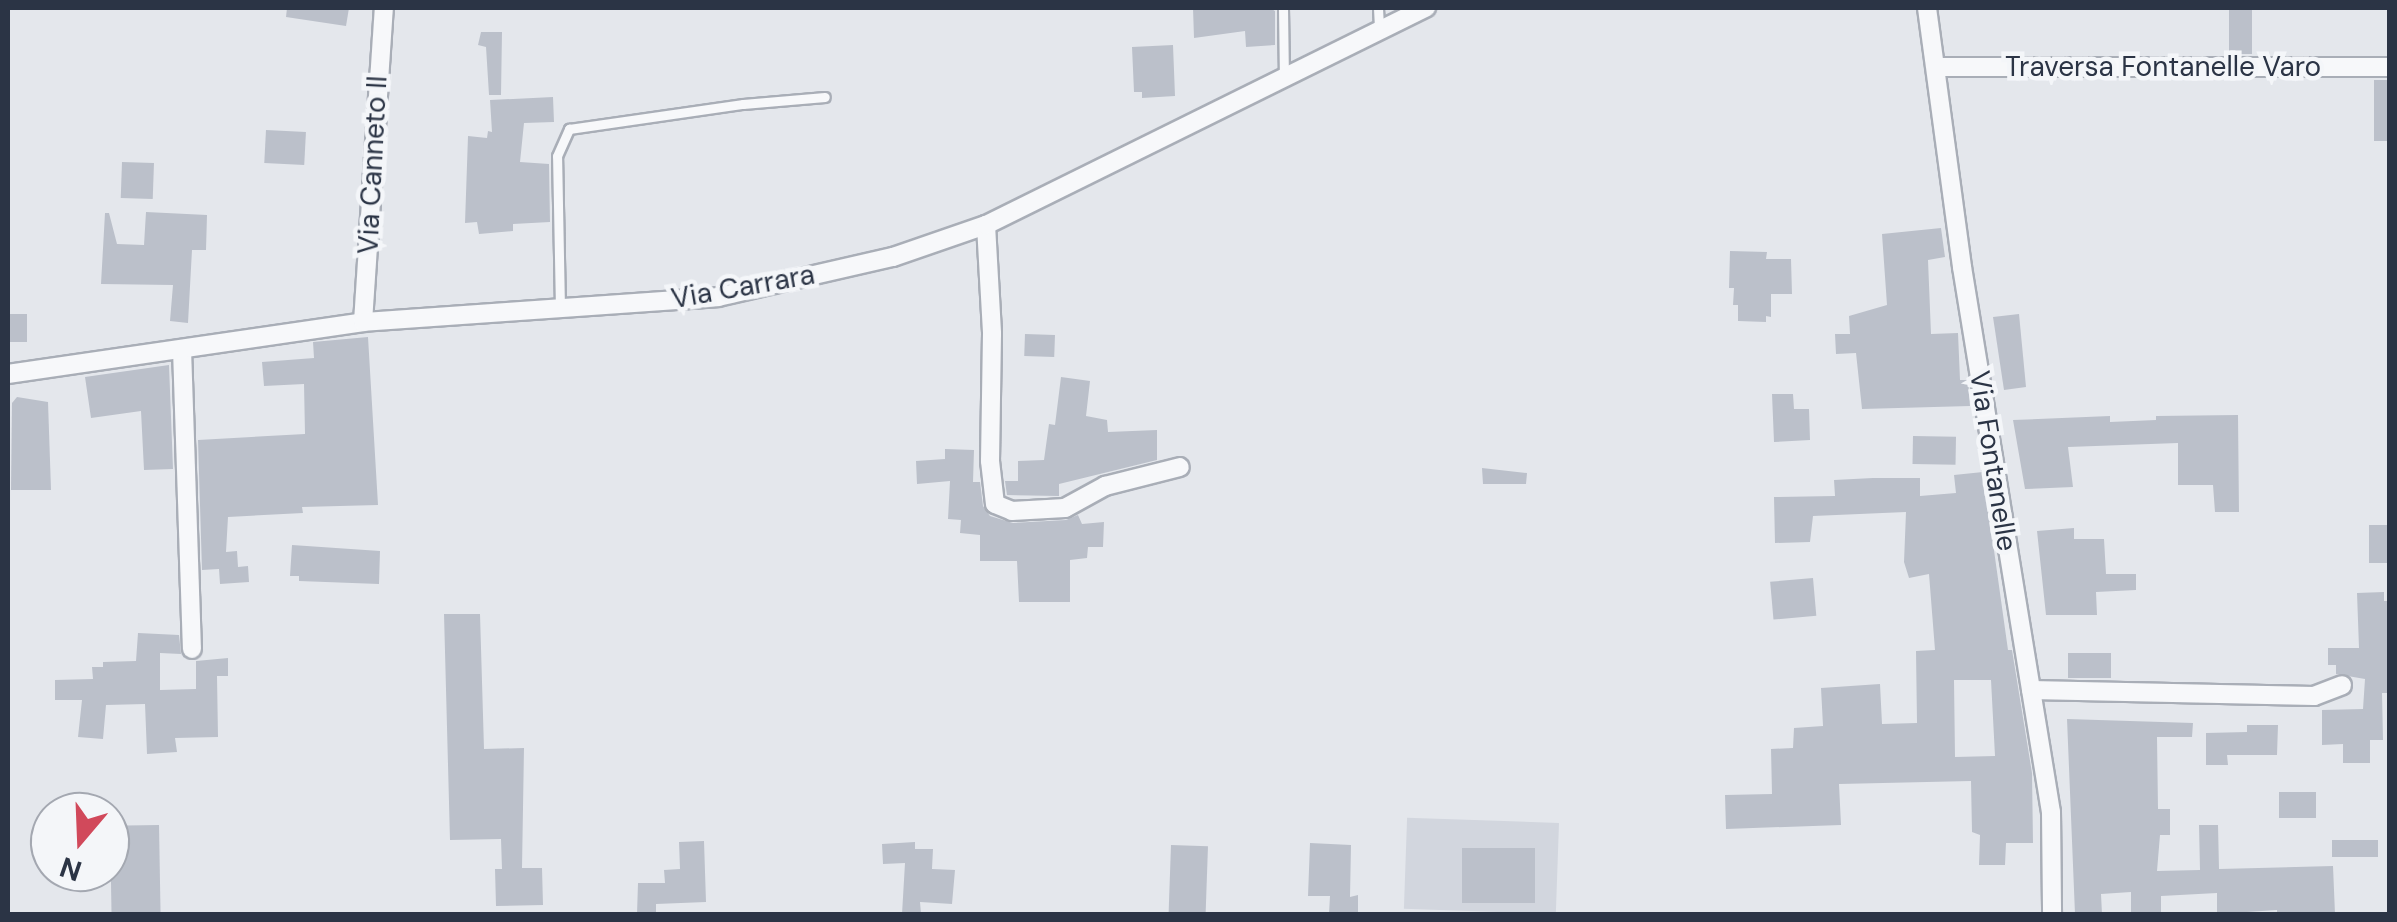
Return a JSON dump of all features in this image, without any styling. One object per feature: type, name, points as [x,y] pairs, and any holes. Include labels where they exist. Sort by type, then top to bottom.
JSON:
[{"type":"street","name":"Via Canneto II","points":[[364,322],[384,8]]},
{"type":"street","name":"Via Carrara","points":[[8,374],[364,322],[762,290],[893,257],[986,226],[1426,8]]},
{"type":"street","name":"Via Fontanelle","points":[[1926,8],[1962,266],[2051,812],[2052,914]]},
{"type":"street","name":"Traversa Fontanelle Varo","points":[[1937,67],[2390,68]]},
{"type":"street","points":[[986,226],[992,334],[990,460],[995,504],[1012,511],[1065,508],[1105,486],[1180,468]]},
{"type":"street","points":[[182,349],[192,649]]},
{"type":"street","points":[[2031,690],[2314,696],[2342,685]]},
{"type":"lane","points":[[1283,8],[1284,76]]},
{"type":"lane","points":[[1378,8],[1379,30]]},
{"type":"lane","points":[[560,309],[557,156],[569,129],[743,104],[825,97]]},
{"type":"shaded area","points":[[1407,818],[1559,823],[1556,914],[1404,909]]},
{"type":"building","points":[[287,8],[349,8],[346,26],[286,17]]},
{"type":"building","points":[[1193,8],[1270,8],[1275,11],[1275,45],[1246,47],[1245,31],[1194,38]]},
{"type":"building","points":[[2229,8],[2252,8],[2252,54],[2229,54]]},
{"type":"building","points":[[481,32],[502,32],[501,95],[489,95],[486,47],[478,45]]},
{"type":"building","points":[[1173,45],[1175,96],[1142,98],[1142,92],[1134,92],[1132,47]]},
{"type":"building","points":[[2374,80],[2390,80],[2390,141],[2374,141]]},
{"type":"building","points":[[553,97],[554,122],[524,123],[520,162],[549,164],[550,222],[513,224],[513,231],[479,234],[477,222],[465,223],[468,136],[487,138],[488,131],[492,132],[490,100]]},
{"type":"building","points":[[266,130],[306,132],[304,165],[264,163]]},
{"type":"building","points":[[122,162],[154,163],[153,199],[121,198]]},
{"type":"building","points":[[146,212],[207,215],[206,250],[192,250],[188,323],[170,321],[173,285],[101,284],[105,213],[109,213],[117,244],[144,245]]},
{"type":"building","points":[[1941,228],[1945,257],[1928,260],[1931,334],[1958,333],[1960,380],[1968,380],[1970,406],[1862,409],[1856,353],[1836,354],[1835,334],[1850,334],[1849,316],[1887,305],[1882,234]]},
{"type":"building","points":[[1730,251],[1767,252],[1766,259],[1791,259],[1792,294],[1771,294],[1771,317],[1766,316],[1766,322],[1738,321],[1738,305],[1733,305],[1734,288],[1729,288]]},
{"type":"building","points":[[8,314],[27,314],[27,342],[8,342]]},
{"type":"building","points":[[2019,314],[2026,387],[2004,390],[1993,317]]},
{"type":"building","points":[[1025,334],[1055,335],[1054,357],[1024,356]]},
{"type":"building","points":[[368,337],[378,505],[302,507],[303,513],[228,517],[226,552],[237,551],[238,567],[248,566],[249,582],[220,584],[219,569],[202,570],[198,440],[305,434],[304,384],[264,386],[262,362],[314,358],[313,342]]},
{"type":"building","points":[[169,365],[173,469],[144,470],[141,411],[91,418],[85,377]]},
{"type":"building","points":[[1061,377],[1090,381],[1086,416],[1107,420],[1108,432],[1157,430],[1157,460],[1059,484],[1059,496],[1007,495],[1005,481],[1018,481],[1018,461],[1044,460],[1049,424],[1055,425]]},
{"type":"building","points":[[1772,394],[1793,394],[1794,409],[1809,409],[1810,440],[1774,442]]},
{"type":"building","points":[[17,397],[48,402],[51,490],[11,490],[12,403]]},
{"type":"building","points":[[2238,415],[2239,512],[2215,512],[2213,485],[2178,485],[2178,443],[2068,447],[2073,487],[2025,489],[2013,420],[2110,416],[2110,422],[2156,420],[2156,416]]},
{"type":"building","points":[[1913,436],[1956,437],[1956,465],[1913,464]]},
{"type":"building","points":[[945,449],[974,450],[973,482],[980,482],[983,506],[990,516],[1013,523],[1066,520],[1078,515],[1082,524],[1104,522],[1103,547],[1088,547],[1087,558],[1070,560],[1070,602],[1019,602],[1017,561],[980,561],[980,535],[960,533],[961,520],[948,519],[950,481],[917,484],[916,461],[945,459]]},
{"type":"building","points":[[1482,468],[1527,473],[1526,484],[1483,484]]},
{"type":"building","points":[[1983,472],[2008,650],[2012,650],[2032,773],[2033,843],[2006,843],[2005,865],[1979,865],[1980,835],[1972,832],[1971,781],[1839,784],[1841,825],[1726,829],[1725,795],[1772,794],[1771,749],[1793,748],[1794,728],[1823,726],[1821,688],[1880,684],[1882,724],[1917,723],[1916,651],[1935,650],[1929,574],[1909,578],[1904,562],[1906,512],[1813,516],[1810,542],[1775,543],[1774,497],[1835,496],[1834,480],[1873,478],[1920,478],[1920,496],[1956,493],[1954,475]],"holes":[[[1954,680],[1991,680],[1995,756],[1955,757]]]},
{"type":"building","points":[[2369,525],[2390,525],[2390,563],[2369,563]]},
{"type":"building","points":[[2074,528],[2074,539],[2104,539],[2106,574],[2136,574],[2136,590],[2096,592],[2097,615],[2046,615],[2037,531]]},
{"type":"building","points":[[292,545],[380,551],[379,584],[299,581],[299,576],[290,576]]},
{"type":"building","points":[[1813,578],[1816,616],[1773,620],[1770,582]]},
{"type":"building","points":[[2384,592],[2384,601],[2390,601],[2390,693],[2382,693],[2383,740],[2370,740],[2370,763],[2343,763],[2343,744],[2322,745],[2322,710],[2363,709],[2365,679],[2336,674],[2336,665],[2328,665],[2328,648],[2359,648],[2357,593]]},
{"type":"building","points":[[444,614],[480,614],[484,749],[524,748],[522,868],[542,868],[543,905],[496,906],[495,869],[502,869],[501,839],[450,840]]},
{"type":"building","points":[[138,633],[179,635],[181,654],[160,653],[160,690],[196,689],[196,661],[228,658],[228,676],[217,676],[218,737],[175,738],[177,752],[147,754],[145,704],[106,705],[103,739],[78,737],[82,700],[55,700],[55,680],[93,679],[92,667],[103,667],[103,662],[136,661]]},
{"type":"building","points":[[2068,653],[2111,653],[2111,678],[2068,678]]},
{"type":"building","points":[[2067,719],[2193,723],[2192,737],[2157,737],[2158,809],[2170,809],[2170,835],[2160,835],[2157,871],[2200,870],[2199,825],[2218,825],[2219,869],[2333,866],[2335,914],[2277,914],[2277,910],[2217,914],[2217,893],[2161,896],[2161,912],[2131,914],[2131,892],[2101,894],[2102,914],[2075,914]]},
{"type":"building","points":[[2247,725],[2278,725],[2277,755],[2227,755],[2228,765],[2206,765],[2206,733],[2247,732]]},
{"type":"building","points":[[2279,792],[2316,792],[2316,818],[2279,818]]},
{"type":"building","points":[[159,825],[161,914],[112,914],[111,892],[130,892],[130,826]]},
{"type":"building","points":[[2332,840],[2378,840],[2378,857],[2332,857]]},
{"type":"building","points":[[704,841],[706,902],[656,904],[656,914],[637,914],[638,883],[665,883],[664,870],[680,869],[679,842]]},
{"type":"building","points":[[915,842],[915,849],[933,849],[932,869],[955,870],[952,904],[920,902],[921,914],[902,914],[905,863],[883,864],[882,844]]},
{"type":"building","points":[[1310,843],[1351,845],[1350,897],[1358,895],[1358,914],[1329,914],[1330,896],[1308,896]]},
{"type":"building","points":[[1171,845],[1208,846],[1206,914],[1169,914]]},
{"type":"building","points":[[1462,848],[1535,848],[1535,903],[1462,903]]}]
